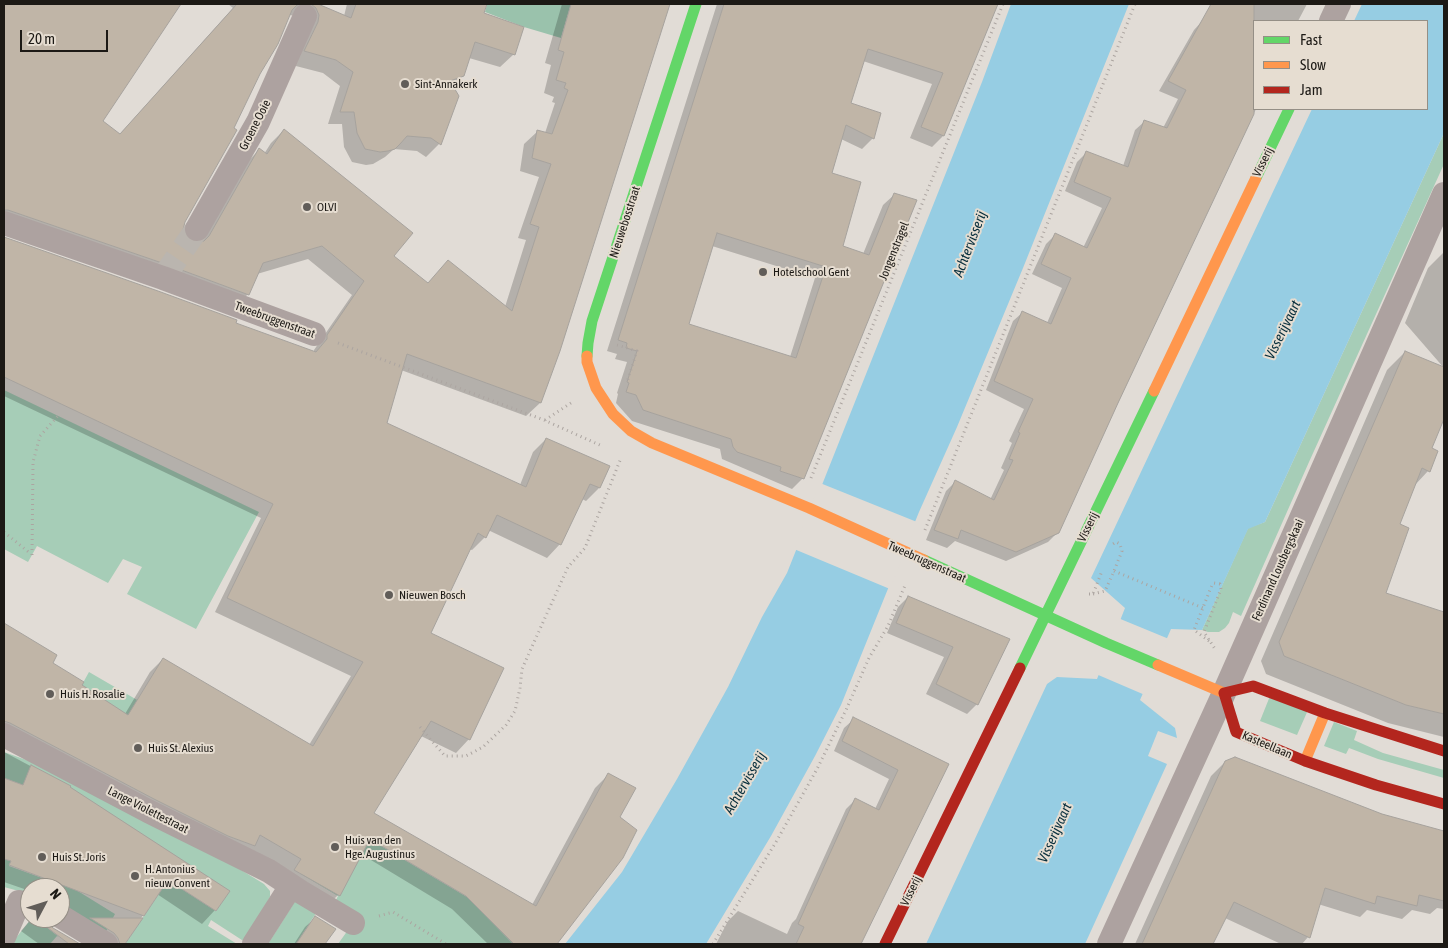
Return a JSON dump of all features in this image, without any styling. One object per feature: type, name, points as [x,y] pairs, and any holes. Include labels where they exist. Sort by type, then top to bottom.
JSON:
[{"type":"street","name":"Nieuwebosstraat","points":[[631,431],[613,414],[596,388],[587,362],[588,343],[592,321],[696,4]]},
{"type":"street","points":[[1331,20],[1339,4]]},
{"type":"street","name":"Groene Ooie","points":[[196,230],[258,122],[304,16]]},
{"type":"street","name":"Visserij","points":[[885,944],[1046,616],[1289,110]]},
{"type":"street","name":"Ferdinand Lousbergskaai","points":[[1109,944],[1224,693],[1444,194]]},
{"type":"street","name":"Tweebruggenstraat","points":[[4,223],[163,278],[314,334]]},
{"type":"street","name":"Tweebruggenstraat","points":[[631,431],[652,443],[805,506],[1161,668],[1224,693]]},
{"type":"street","points":[[1224,693],[1254,686],[1325,713],[1444,751]]},
{"type":"street","name":"Kasteellaan","points":[[1224,693],[1236,732],[1305,761],[1376,785],[1444,804]]},
{"type":"street","points":[[1305,761],[1325,713]]},
{"type":"street","name":"Lange Violettestraat","points":[[4,735],[148,811],[269,870],[291,886],[353,923]]},
{"type":"street","points":[[254,944],[291,886]]},
{"type":"street","points":[[4,937],[18,902]]},
{"type":"street","points":[[70,922],[106,944]]},
{"type":"path","name":"Jongenstragel","points":[[805,506],[1003,4]]},
{"type":"path","points":[[713,944],[776,842],[817,769],[869,658],[888,626],[908,580],[911,554],[1136,4]]},
{"type":"path","name":"Tweebruggenstraat","points":[[314,334],[544,420]]},
{"type":"path","points":[[624,348],[637,351],[627,382]]},
{"type":"path","points":[[4,532],[32,555],[33,462],[40,436],[58,416]]},
{"type":"path","points":[[420,727],[445,756],[466,756],[483,747],[506,725],[515,712],[522,669],[568,567],[585,548],[622,455]]},
{"type":"path","points":[[1093,594],[1105,591],[1122,551],[1120,544],[1116,542],[1112,546]]},
{"type":"path","points":[[1096,585],[1102,569]]},
{"type":"path","points":[[1114,571],[1203,608]]},
{"type":"path","points":[[1209,641],[1194,630],[1214,583],[1220,584],[1221,589],[1204,632],[1215,649]]},
{"type":"path","points":[[353,923],[393,912],[446,944]]},
{"type":"green space","points":[[487,4],[571,4],[561,38],[524,27],[485,12]]},
{"type":"green space","points":[[1444,133],[1444,164],[1241,616],[1233,612],[1229,623],[1219,632],[1202,630],[1248,528],[1265,522]]},
{"type":"green space","points":[[4,390],[259,512],[196,629],[127,594],[142,567],[123,559],[108,583],[37,546],[28,562],[4,549]]},
{"type":"green space","points":[[89,672],[163,715],[152,736],[74,699]]},
{"type":"green space","points":[[1270,696],[1308,710],[1297,735],[1260,721]]},
{"type":"green space","points":[[1334,722],[1357,731],[1354,740],[1383,753],[1444,770],[1444,778],[1378,759],[1349,748],[1346,754],[1324,746]]},
{"type":"green space","points":[[4,752],[32,762],[220,857],[264,884],[270,891],[270,897],[245,942],[211,920],[208,926],[237,944],[125,944],[168,880],[216,911],[229,891],[60,799],[4,778]]},
{"type":"green space","points":[[351,828],[467,897],[513,944],[338,944],[353,923],[334,904],[338,896],[301,874],[308,863]]},
{"type":"green space","points":[[4,859],[11,861],[9,866],[42,878],[20,878],[20,891],[4,887]]},
{"type":"green space","points":[[70,886],[115,914],[103,937],[70,915]]},
{"type":"green space","points":[[299,895],[320,907],[296,944],[268,944]]},
{"type":"green space","points":[[24,928],[48,928],[59,937],[57,936],[50,944],[11,944]]},
{"type":"water","name":"Achtervisserij","points":[[1011,4],[1129,4],[1023,268],[957,427],[919,512],[841,705],[771,836],[706,944],[565,944],[622,872],[728,687],[762,617],[787,573],[982,82]]},
{"type":"water","name":"Visserijvaart","points":[[1362,4],[1444,4],[1444,133],[1265,522],[1248,529],[1202,630],[1171,629],[1140,700],[1175,728],[1177,738],[1158,731],[1148,756],[1167,764],[1085,944],[926,944],[1047,684],[1057,677],[1097,679],[1125,608],[1091,578],[1312,110],[1428,110],[1428,20],[1354,20]]},
{"type":"pier","points":[[820,483],[917,522],[890,589],[794,549]]},
{"type":"pier","points":[[1118,618],[1169,639],[1145,695],[1096,674]]},
{"type":"building","points":[[4,4],[181,4],[103,121],[120,134],[237,4],[300,4],[292,10],[278,44],[260,74],[234,128],[237,130],[185,222],[183,230],[185,236],[191,241],[198,243],[204,241],[209,236],[259,148],[267,154],[284,129],[413,233],[394,256],[428,283],[448,260],[512,311],[539,227],[530,224],[551,164],[532,158],[537,130],[552,134],[568,90],[564,88],[566,83],[556,80],[564,52],[558,50],[571,4],[670,4],[560,351],[541,403],[407,354],[387,423],[526,487],[546,438],[610,466],[600,488],[590,484],[561,545],[497,515],[486,538],[478,533],[431,633],[504,668],[470,740],[431,721],[374,813],[536,906],[608,773],[636,788],[620,817],[637,830],[623,858],[557,944],[514,944],[466,896],[370,839],[340,896],[294,870],[301,859],[260,835],[255,846],[228,836],[4,721],[4,623],[57,655],[53,663],[84,682],[82,685],[128,715],[163,658],[313,746],[363,662],[227,598],[273,504],[4,377],[4,237],[237,320],[236,323],[316,352],[327,339],[327,335],[364,281],[322,246],[263,263],[249,295],[168,265],[4,210]]},
{"type":"building","name":"Sint-Annakerk","points":[[311,4],[318,4],[351,18],[356,4],[487,4],[484,13],[524,27],[515,55],[475,42],[464,76],[450,81],[459,96],[441,145],[431,138],[407,136],[395,149],[380,152],[365,149],[357,133],[354,112],[340,112],[353,72],[336,60],[304,51],[318,22],[319,15],[316,8]]},
{"type":"building","points":[[724,4],[998,4],[944,136],[921,127],[943,73],[868,49],[851,103],[881,113],[874,139],[846,125],[832,173],[861,182],[843,246],[869,255],[894,193],[917,200],[804,479],[780,471],[781,467],[737,452],[733,447],[731,439],[643,410],[636,395],[626,392],[629,383],[627,382],[637,351],[626,348],[627,343],[618,340]],"holes":[[[717,233],[826,267],[796,358],[689,324]]]},
{"type":"building","points":[[1211,4],[1254,4],[1254,114],[1059,533],[1016,552],[961,530],[958,539],[934,530],[955,480],[994,500],[1013,460],[1009,459],[1020,433],[1018,432],[1033,399],[994,381],[1022,311],[1051,324],[1071,278],[1041,264],[1055,233],[1087,248],[1111,198],[1074,182],[1086,151],[1128,167],[1144,120],[1167,128],[1186,90],[1168,81]]},
{"type":"building","points":[[1405,351],[1444,367],[1444,419],[1432,448],[1438,451],[1430,472],[1422,468],[1400,524],[1409,528],[1386,593],[1444,612],[1444,714],[1406,705],[1284,656],[1279,642]]},
{"type":"building","points":[[908,596],[1010,639],[978,705],[936,684],[953,647],[896,623]]},
{"type":"building","points":[[853,717],[949,764],[861,944],[796,944],[804,927],[798,924],[855,798],[879,810],[898,770],[842,741]]},
{"type":"building","points":[[1235,757],[1382,814],[1444,831],[1444,901],[1419,895],[1417,906],[1377,896],[1375,904],[1325,888],[1310,938],[1234,902],[1213,944],[1142,944],[1225,761]]},
{"type":"building","points":[[31,765],[71,786],[230,891],[216,911],[168,880],[144,916],[70,888],[70,878],[43,878],[9,865],[11,861],[4,859],[4,778],[23,785]]},
{"type":"building","points":[[315,916],[336,929],[325,944],[296,944]]},
{"type":"building","points":[[90,918],[143,918],[125,944],[120,944],[114,933]]},
{"type":"building","points":[[48,928],[53,928],[80,944],[69,944]]},
{"type":"tunnel","points":[[163,278],[197,229]]},
{"type":"traffic: fast","points":[[587,356],[592,321],[696,4]]},
{"type":"traffic: fast","points":[[1256,178],[1289,110]]},
{"type":"traffic: fast","points":[[1020,668],[1154,391]]},
{"type":"traffic: fast","points":[[924,560],[1158,665]]},
{"type":"traffic: slow","points":[[1154,391],[1256,178]]},
{"type":"traffic: slow","points":[[587,356],[587,362],[596,388],[613,414],[631,431],[652,443],[809,508],[924,560]]},
{"type":"traffic: slow","points":[[1158,665],[1224,693]]},
{"type":"traffic: slow","points":[[1305,761],[1325,713]]},
{"type":"traffic: jam","points":[[885,944],[1020,668]]},
{"type":"traffic: jam","points":[[1224,693],[1253,686],[1325,713],[1444,751]]},
{"type":"traffic: jam","points":[[1224,693],[1236,732],[1305,761],[1376,785],[1444,804]]},
{"type":"place","name":"Sint-Annakerk","points":[[405,84]]},
{"type":"place","name":"OLVI","points":[[307,207]]},
{"type":"place","name":"Hotelschool Gent","points":[[763,272]]},
{"type":"place","name":"Nieuwen Bosch","points":[[389,595]]},
{"type":"place","name":"Huis H. Rosalie","points":[[50,694]]},
{"type":"place","name":"Huis St. Alexius","points":[[138,748]]},
{"type":"place","name":"Huis van den Hge. Augustinus","points":[[335,847]]},
{"type":"place","name":"Huis St. Joris","points":[[42,857]]},
{"type":"place","name":"H. Antonius nieuw Convent","points":[[135,876]]}]
